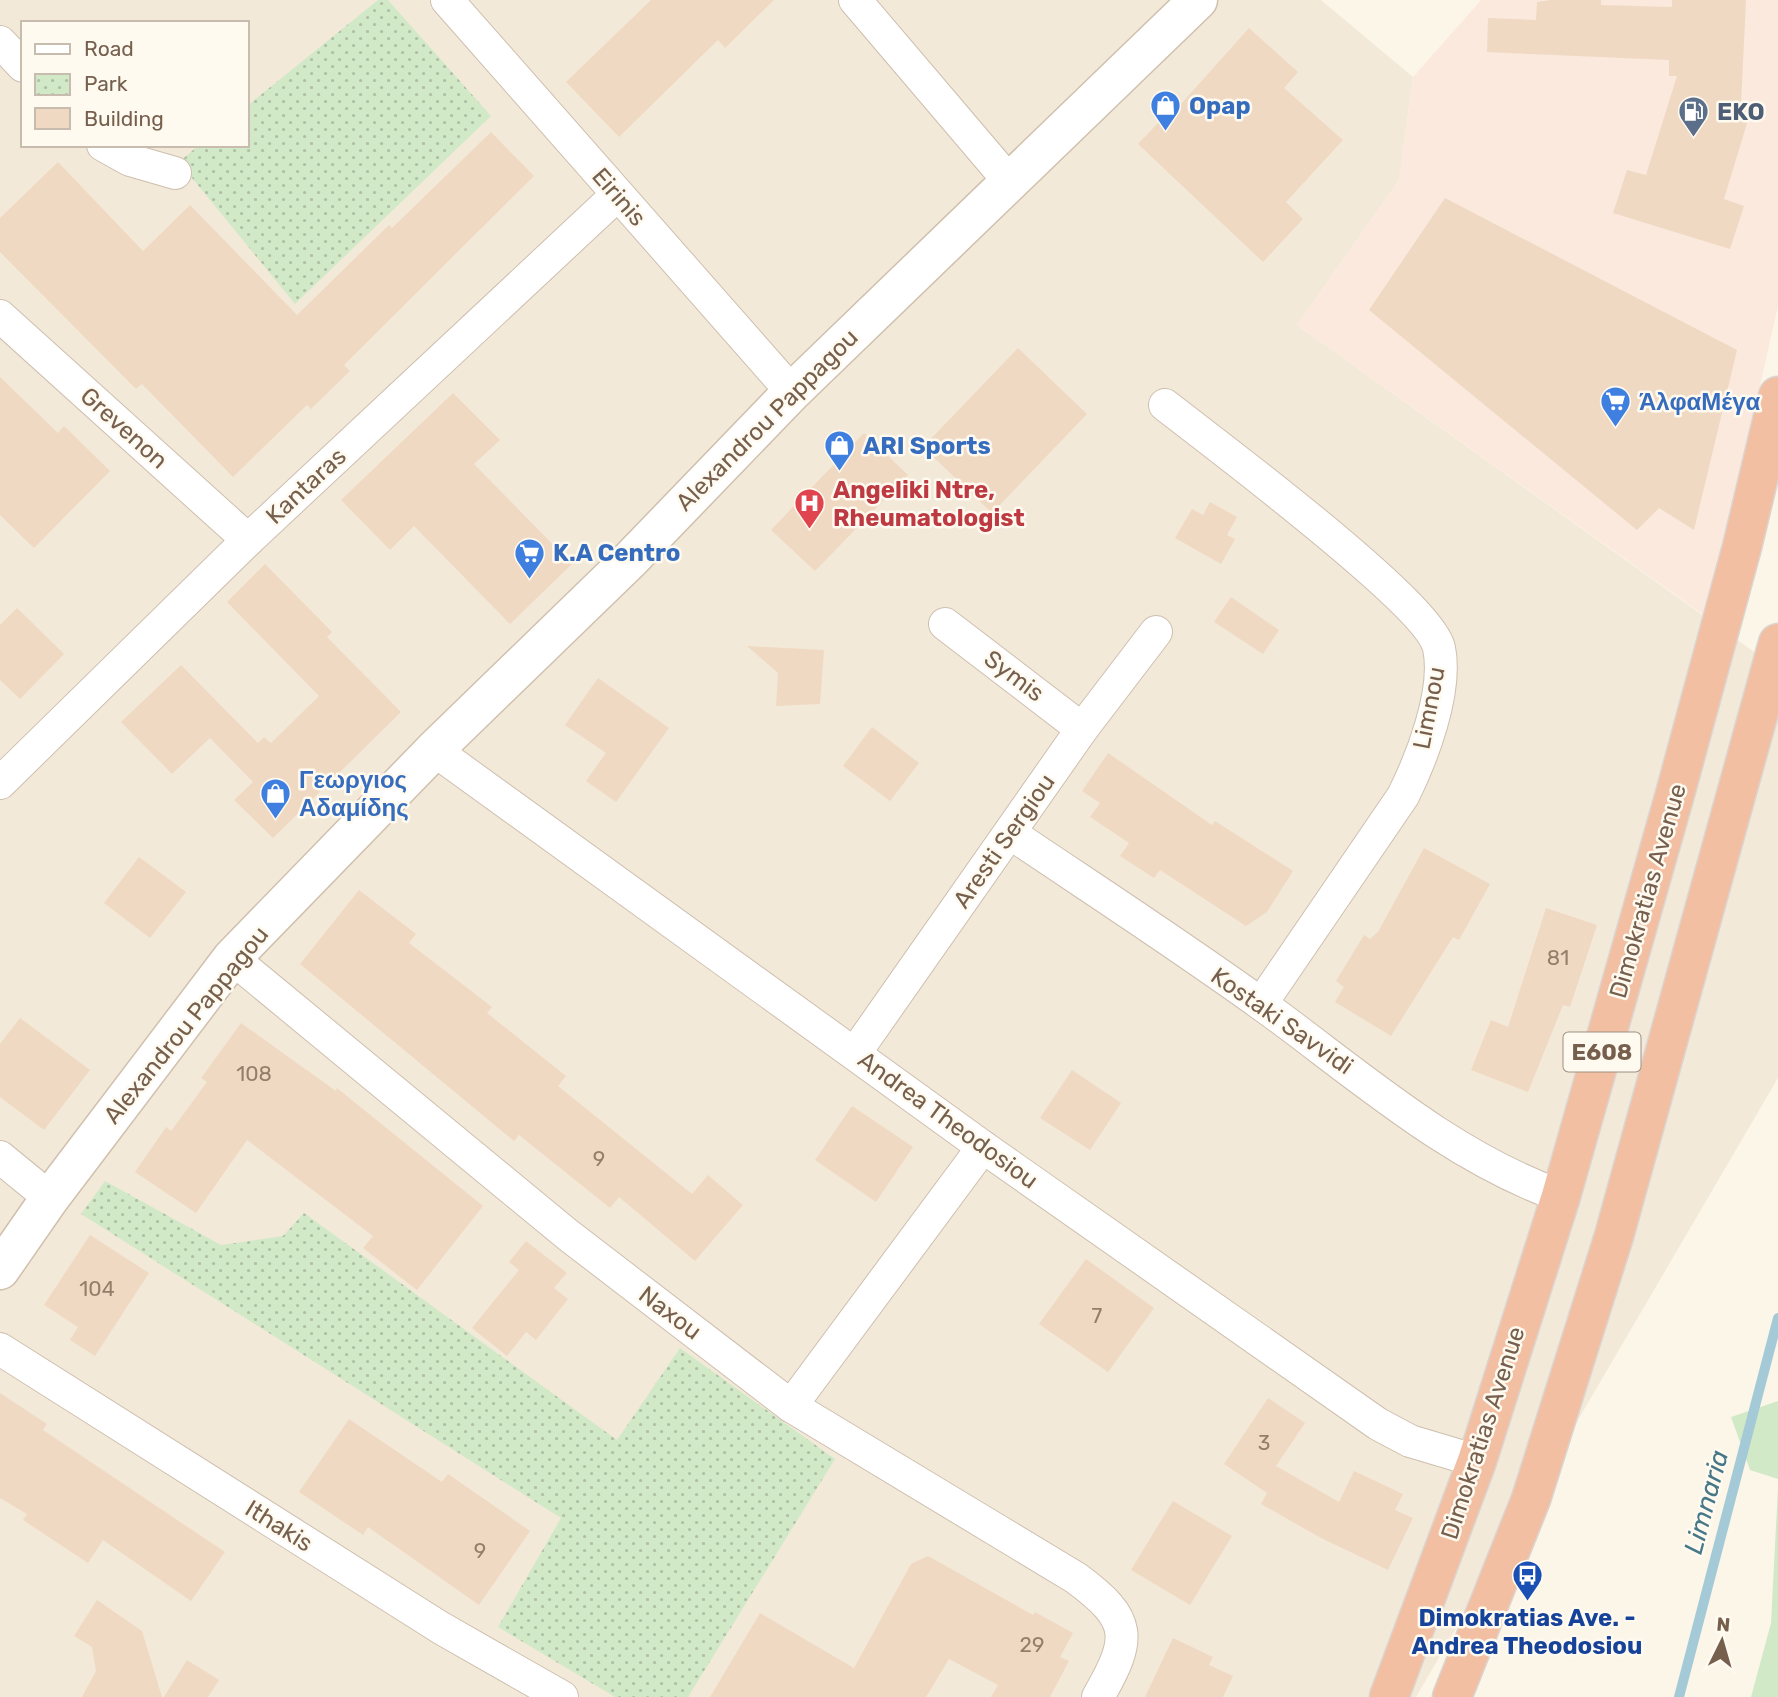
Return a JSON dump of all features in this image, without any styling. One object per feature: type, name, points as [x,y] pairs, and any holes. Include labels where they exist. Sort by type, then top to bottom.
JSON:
[{"type":"highway","name":"Dimokratias Avenue","points":[[1389,1697],[1477,1461],[1561,1196],[1682,768],[1745,535],[1778,396]]},
{"type":"highway","name":"E608","points":[[1452,1697],[1531,1499],[1614,1236],[1777,648]]},
{"type":"street","name":"Eirinis","points":[[447,0],[792,392]]},
{"type":"street","points":[[855,0],[1009,181]]},
{"type":"street","name":"Alexandrou Pappagou","points":[[0,1270],[50,1198],[232,958],[434,750],[631,559],[792,392],[1198,0]]},
{"type":"street","points":[[0,42],[21,64]]},
{"type":"street","points":[[107,147],[130,160],[175,173]]},
{"type":"street","name":"Kantaras","points":[[0,783],[248,540],[617,195]]},
{"type":"street","name":"Grevenon","points":[[0,316],[248,540]]},
{"type":"street","name":"Limnou","points":[[1165,405],[1337,541],[1419,619],[1438,646],[1440,667],[1435,705],[1416,769],[1403,796],[1261,1004]]},
{"type":"street","name":"Symis","points":[[945,624],[1082,729]]},
{"type":"street","name":"Aresti Sergiou","points":[[855,1053],[1082,729],[1156,632]]},
{"type":"street","name":"Andrea Theodosiou","points":[[434,750],[983,1147],[1378,1424],[1410,1441],[1477,1461]]},
{"type":"street","name":"Kostaki Savvidi","points":[[1010,833],[1261,1004],[1470,1156],[1521,1182],[1561,1196]]},
{"type":"street","name":"Naxou","points":[[232,958],[568,1235],[791,1406],[1076,1578],[1101,1597],[1118,1616],[1122,1638],[1117,1663],[1098,1697]]},
{"type":"street","points":[[791,1406],[983,1147]]},
{"type":"street","points":[[0,1157],[50,1198]]},
{"type":"street","name":"Ithakis","points":[[0,1349],[440,1628],[562,1697]]},
{"type":"shaded area","points":[[0,0],[1321,0],[1413,77],[1399,180],[1297,325],[1778,669],[1778,1078],[1416,1697],[0,1697]]},
{"type":"shaded area","points":[[1481,0],[1778,0],[1778,306],[1708,618],[1297,325],[1399,180],[1413,77]]},
{"type":"green space","points":[[378,0],[388,0],[491,116],[295,304],[179,162],[197,147],[248,147],[248,105]]},
{"type":"green space","points":[[105,1181],[221,1245],[283,1236],[304,1213],[617,1440],[680,1348],[835,1459],[688,1697],[615,1697],[498,1627],[561,1518],[81,1214]]},
{"type":"green space","points":[[1778,1401],[1778,1479],[1750,1470],[1731,1417]]},
{"type":"green space","points":[[1778,1487],[1778,1697],[1751,1697],[1771,1623]]},
{"type":"building","points":[[651,0],[774,0],[725,48],[718,40],[619,137],[566,82]]},
{"type":"building","points":[[1601,0],[1601,5],[1672,7],[1672,0],[1746,0],[1741,104],[1752,107],[1724,199],[1744,206],[1730,249],[1613,213],[1627,170],[1646,175],[1677,76],[1669,76],[1669,60],[1487,52],[1488,18],[1536,20],[1537,2]]},
{"type":"building","points":[[1249,28],[1298,72],[1284,88],[1343,140],[1286,202],[1303,219],[1263,262],[1138,144],[1178,102],[1181,104]]},
{"type":"building","points":[[491,132],[534,176],[344,365],[350,371],[311,409],[307,405],[233,477],[142,384],[136,389],[0,252],[0,218],[58,162],[143,251],[190,205],[297,315],[389,225],[392,228]]},
{"type":"building","name":"ΆλφαΜέγα","points":[[1445,198],[1737,350],[1694,530],[1659,508],[1637,530],[1369,310]]},
{"type":"building","points":[[1018,348],[1087,414],[992,513],[923,447]]},
{"type":"building","points":[[0,377],[58,433],[64,426],[110,471],[34,548],[0,515]]},
{"type":"building","points":[[453,393],[500,440],[474,464],[572,564],[510,624],[414,526],[390,550],[341,500]]},
{"type":"building","points":[[864,433],[908,475],[815,571],[771,530]]},
{"type":"building","points":[[1210,502],[1237,517],[1227,535],[1235,539],[1221,564],[1175,538],[1192,509],[1203,515]]},
{"type":"building","points":[[265,564],[332,632],[327,637],[401,712],[273,838],[234,800],[253,782],[210,738],[172,774],[121,722],[181,665],[258,743],[264,737],[271,743],[319,696],[227,602]]},
{"type":"building","points":[[1231,597],[1279,630],[1263,654],[1214,622]]},
{"type":"building","points":[[17,608],[64,654],[20,699],[0,680],[0,625]]},
{"type":"building","points":[[747,646],[824,650],[820,704],[776,706],[778,673]]},
{"type":"building","points":[[598,678],[669,728],[616,802],[586,781],[606,753],[565,725]]},
{"type":"building","points":[[872,727],[919,763],[890,801],[843,766]]},
{"type":"building","points":[[1108,753],[1212,825],[1215,821],[1293,871],[1267,912],[1246,926],[1160,870],[1154,878],[1120,856],[1129,843],[1090,817],[1100,803],[1082,791]]},
{"type":"building","points":[[1424,848],[1490,884],[1459,940],[1453,937],[1391,1036],[1335,1002],[1344,987],[1336,981],[1364,935],[1370,939],[1378,932]]},
{"type":"building","points":[[139,857],[186,892],[150,938],[104,903]]},
{"type":"building","points":[[359,890],[416,934],[409,943],[492,1007],[487,1013],[566,1076],[558,1086],[692,1194],[708,1175],[743,1205],[695,1261],[619,1197],[610,1208],[519,1135],[514,1141],[300,964]]},
{"type":"building","points":[[1546,908],[1597,925],[1570,1007],[1563,1005],[1528,1092],[1471,1070],[1491,1020],[1508,1027]]},
{"type":"building","points":[[20,1018],[90,1070],[44,1130],[0,1097],[0,1044]]},
{"type":"building","points":[[241,1023],[336,1091],[337,1088],[483,1206],[417,1290],[363,1248],[373,1236],[247,1140],[196,1213],[135,1172],[166,1127],[171,1131],[207,1082],[201,1078]]},
{"type":"building","points":[[1072,1070],[1121,1103],[1090,1150],[1040,1118]]},
{"type":"building","points":[[852,1106],[913,1147],[876,1202],[815,1160]]},
{"type":"building","points":[[90,1235],[149,1273],[95,1356],[70,1340],[78,1327],[44,1305]]},
{"type":"building","points":[[526,1241],[567,1273],[554,1288],[568,1299],[536,1340],[526,1332],[507,1356],[472,1328],[519,1270],[509,1262]]},
{"type":"building","points":[[1086,1259],[1154,1308],[1108,1372],[1039,1324]]},
{"type":"building","points":[[0,1393],[47,1424],[43,1430],[225,1552],[191,1601],[103,1540],[88,1563],[23,1520],[27,1514],[0,1498]]},
{"type":"building","points":[[1268,1398],[1305,1423],[1276,1466],[1339,1502],[1354,1471],[1403,1494],[1395,1510],[1413,1518],[1388,1570],[1321,1538],[1261,1504],[1267,1493],[1224,1464]]},
{"type":"building","points":[[349,1419],[442,1482],[448,1474],[530,1531],[479,1605],[368,1527],[363,1535],[299,1492]]},
{"type":"building","points":[[1173,1501],[1232,1536],[1190,1605],[1131,1570]]},
{"type":"building","points":[[928,1556],[1033,1615],[1035,1612],[1073,1633],[1060,1657],[1069,1661],[1050,1697],[991,1697],[998,1685],[949,1659],[926,1697],[710,1697],[760,1613],[854,1668],[911,1564]]},
{"type":"building","points":[[97,1600],[142,1631],[162,1697],[82,1697],[96,1671],[92,1647],[74,1636]]},
{"type":"building","points":[[1173,1638],[1213,1657],[1209,1665],[1233,1676],[1223,1697],[1145,1697]]},
{"type":"building","points":[[187,1660],[219,1680],[208,1697],[164,1697]]},
{"type":"waterway","name":"Limnaria","points":[[1679,1697],[1778,1318]]},
{"type":"place","name":"Opap","points":[[1166,133]]},
{"type":"place","name":"EKO","points":[[1694,139]]},
{"type":"place","name":"ΆλφαΜέγα","points":[[1616,429]]},
{"type":"place","name":"ARI Sports","points":[[840,473]]},
{"type":"place","name":"Angeliki Ntre, Rheumatologist","points":[[810,531]]},
{"type":"place","name":"K.A Centro","points":[[530,580]]},
{"type":"place","name":"Γεωργιος Αδαμίδης","points":[[276,821]]},
{"type":"place","name":"Dimokratias Ave. - Andrea Theodosiou","points":[[1527,1603]]}]
